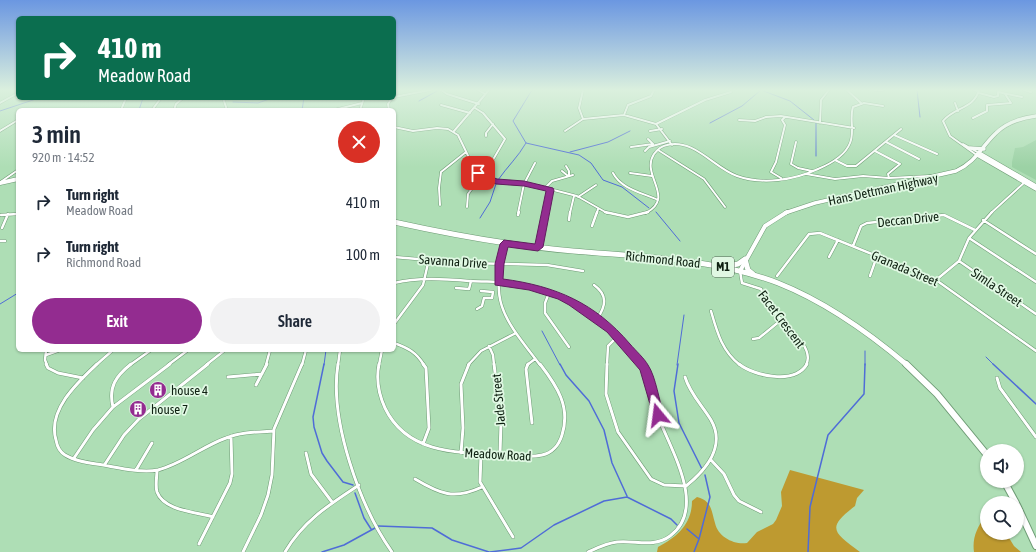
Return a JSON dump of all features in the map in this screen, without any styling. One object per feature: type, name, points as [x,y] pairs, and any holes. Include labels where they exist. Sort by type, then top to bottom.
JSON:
[{"type":"highway","points":[[0,183],[16,180]]},
{"type":"highway","name":"Richmond Road","points":[[396,222],[504,244],[712,265],[740,270],[755,275],[789,288],[830,309],[888,347],[921,376],[948,404],[980,445]]},
{"type":"highway","points":[[712,265],[731,266],[745,259],[748,270],[755,275]]},
{"type":"highway","points":[[1024,519],[1036,546]]},
{"type":"street","points":[[454,131],[468,116]]},
{"type":"street","points":[[478,173],[484,169],[505,141],[504,136],[485,116]]},
{"type":"street","points":[[565,131],[584,119],[616,116]]},
{"type":"street","points":[[627,116],[656,123],[672,144]]},
{"type":"street","points":[[651,125],[671,116]]},
{"type":"street","points":[[739,120],[755,121],[766,116],[784,117],[854,128]]},
{"type":"street","points":[[820,116],[820,122]]},
{"type":"street","points":[[396,127],[411,131],[441,128],[454,131],[458,135],[471,164],[482,176],[496,182],[524,184],[545,188],[578,197],[598,209],[617,217],[633,217],[649,212],[656,206],[659,191],[652,176],[649,164],[658,150],[672,144],[694,149],[728,172],[746,179],[760,180],[806,174],[835,160],[847,148],[854,128],[852,116]]},
{"type":"street","points":[[947,116],[943,121],[947,132],[955,141],[1036,189]]},
{"type":"street","points":[[973,118],[977,116]]},
{"type":"street","name":"Hans Dettman Highway","points":[[740,270],[765,226],[787,212],[816,203],[937,177],[963,169],[980,155],[991,138],[1005,126],[1036,116]]},
{"type":"street","points":[[781,178],[772,172],[785,125],[782,120],[784,117]]},
{"type":"street","points":[[0,131],[16,121]]},
{"type":"street","points":[[486,136],[486,133],[493,124]]},
{"type":"street","points":[[650,131],[662,129]]},
{"type":"street","points":[[835,160],[854,167],[902,129]]},
{"type":"street","points":[[894,135],[937,154]]},
{"type":"street","points":[[648,139],[654,144]]},
{"type":"street","points":[[631,147],[670,141]]},
{"type":"street","points":[[955,141],[970,148],[990,163],[1025,182],[1036,186]]},
{"type":"street","points":[[796,142],[791,164],[798,168],[812,172]]},
{"type":"street","points":[[886,142],[919,159]]},
{"type":"street","points":[[645,151],[654,144]]},
{"type":"street","points":[[970,148],[984,149]]},
{"type":"street","points":[[658,150],[704,178],[725,207]]},
{"type":"street","points":[[875,151],[900,164],[888,172],[889,178]]},
{"type":"street","points":[[440,204],[439,188],[441,172],[466,152]]},
{"type":"street","points":[[975,160],[990,163]]},
{"type":"street","points":[[518,215],[524,184],[535,163]]},
{"type":"street","points":[[566,166],[570,176]]},
{"type":"street","points":[[0,183],[16,171]]},
{"type":"street","points":[[562,171],[570,176]]},
{"type":"street","points":[[613,173],[615,178],[623,184],[658,200]]},
{"type":"street","points":[[630,173],[652,176]]},
{"type":"street","points":[[806,174],[835,179],[863,176],[889,178],[925,175],[937,177]]},
{"type":"street","points":[[467,207],[468,194],[482,176]]},
{"type":"street","points":[[545,188],[550,182],[570,176]]},
{"type":"street","points":[[936,280],[959,260],[969,238],[983,220],[1025,182]]},
{"type":"street","points":[[578,197],[596,185]]},
{"type":"street","points":[[538,247],[550,190]]},
{"type":"street","points":[[569,220],[571,203],[574,196]]},
{"type":"street","points":[[592,226],[598,209]]},
{"type":"street","points":[[2,228],[8,214]]},
{"type":"street","points":[[1,215],[16,214]]},
{"type":"street","name":"Deccan Drive","points":[[853,246],[861,226],[867,223],[944,215],[975,230]]},
{"type":"street","points":[[983,220],[1036,254]]},
{"type":"street","name":"Granada Street","points":[[777,276],[809,234],[820,233],[936,280],[1036,351]]},
{"type":"street","points":[[969,238],[1036,282]]},
{"type":"street","points":[[828,257],[838,240]]},
{"type":"street","points":[[0,241],[5,241]]},
{"type":"street","name":"Meadow Road","points":[[382,352],[376,384],[380,402],[389,416],[402,431],[413,439],[442,451],[462,453],[541,456],[555,448],[562,440],[566,421],[564,402],[503,312],[498,282],[499,264],[504,244]]},
{"type":"street","points":[[870,276],[877,256]]},
{"type":"street","name":"Savanna Drive","points":[[396,257],[466,263],[547,265],[583,271]]},
{"type":"street","points":[[396,321],[423,284],[430,260]]},
{"type":"street","name":"Simla Street","points":[[959,260],[1036,314]]},
{"type":"street","name":"Facet Crescent","points":[[711,311],[718,336],[729,355],[748,370],[760,375],[791,375],[800,372],[806,366],[808,359],[804,347],[769,306],[761,290],[742,283],[740,270]]},
{"type":"street","points":[[396,283],[425,278],[498,282],[519,284],[550,293],[567,299],[597,319],[618,336],[640,361],[646,372],[658,415],[686,486],[688,496],[687,510],[678,529],[670,536],[652,543],[616,542],[588,552]]},
{"type":"street","points":[[456,288],[469,289],[470,281]]},
{"type":"street","points":[[594,285],[600,290],[605,302],[605,308],[597,319]]},
{"type":"street","points":[[476,309],[482,306],[484,298],[492,298],[493,292],[482,291]]},
{"type":"street","points":[[550,293],[545,303],[545,313],[569,347]]},
{"type":"street","points":[[753,339],[759,338],[781,320]]},
{"type":"street","points":[[462,453],[463,378],[469,362],[481,351],[516,332]]},
{"type":"street","points":[[618,336],[608,346],[605,384],[606,394],[618,432],[651,479],[664,485],[686,486],[703,472],[711,460],[716,448],[714,426],[688,387],[685,377]]},
{"type":"street","points":[[396,344],[408,348],[418,356],[426,368],[429,428],[423,444]]},
{"type":"street","name":"Jade Street","points":[[489,346],[493,355],[500,413],[500,454]]},
{"type":"street","points":[[46,352],[46,365],[53,371],[83,378]]},
{"type":"street","points":[[45,355],[54,352]]},
{"type":"street","points":[[110,352],[100,360],[83,378],[58,411],[54,425],[58,447],[64,454],[74,458],[136,470],[157,470],[231,436],[274,431]]},
{"type":"street","points":[[113,407],[110,395],[117,375],[148,352]]},
{"type":"street","points":[[74,458],[93,430],[113,407],[185,352]]},
{"type":"street","points":[[104,464],[124,435],[139,419],[223,352]]},
{"type":"street","points":[[256,385],[262,374],[269,352]]},
{"type":"street","points":[[243,552],[256,526],[271,483],[274,431],[286,399],[297,379],[305,352]]},
{"type":"street","points":[[340,352],[336,387],[338,420],[348,460],[378,531],[392,552]]},
{"type":"street","points":[[532,423],[526,369],[528,363],[535,358]]},
{"type":"street","points":[[228,377],[262,374]]},
{"type":"street","points":[[997,378],[1000,388],[1036,437]]},
{"type":"street","points":[[199,544],[225,496],[231,478],[231,436]]},
{"type":"street","points":[[136,470],[152,443]]},
{"type":"street","points":[[306,453],[306,468],[332,502]]},
{"type":"street","points":[[481,454],[480,479],[482,487],[513,537]]},
{"type":"street","points":[[711,460],[722,468],[736,500],[751,509],[761,512]]},
{"type":"street","points":[[157,470],[156,485],[161,499],[174,506],[213,516]]},
{"type":"street","points":[[415,479],[434,490],[452,496],[470,494],[482,487]]},
{"type":"street","points":[[285,552],[299,530],[332,502],[359,485]]},
{"type":"shaded area","points":[[1036,140],[1036,180],[1012,167],[1012,162],[1015,148],[1023,147]]},
{"type":"shaded area","points":[[790,470],[864,490],[857,498],[855,506],[840,520],[836,530],[844,539],[860,552],[657,552],[658,547],[671,539],[682,529],[689,516],[692,501],[697,497],[706,501],[712,510],[717,528],[723,536],[737,543],[747,543],[757,532],[773,524],[776,520],[782,506],[781,492]]},
{"type":"shaded area","points":[[980,525],[980,540],[1010,540],[1014,546],[1021,552],[974,552],[976,533]]},
{"type":"waterway","points":[[516,116],[513,121],[526,143]]},
{"type":"waterway","points":[[710,123],[724,116]]},
{"type":"waterway","points":[[809,116],[814,120]]},
{"type":"waterway","points":[[816,123],[816,156]]},
{"type":"waterway","points":[[570,152],[608,142],[630,131]]},
{"type":"waterway","points":[[498,180],[520,153],[526,143]]},
{"type":"waterway","points":[[526,143],[579,155],[591,163],[603,180],[622,187],[649,208]]},
{"type":"waterway","points":[[480,218],[490,202],[496,184]]},
{"type":"waterway","points":[[656,212],[680,241]]},
{"type":"waterway","points":[[0,304],[16,294]]},
{"type":"waterway","points":[[677,365],[684,315]]},
{"type":"waterway","points":[[542,331],[560,365]]},
{"type":"waterway","points":[[865,351],[865,364]]},
{"type":"waterway","points":[[324,365],[326,352]]},
{"type":"waterway","points":[[986,357],[993,364]]},
{"type":"waterway","points":[[324,364],[313,417],[314,427],[322,453],[327,461],[343,482],[353,485]]},
{"type":"waterway","points":[[560,364],[566,375],[589,401],[604,430],[612,463],[627,496]]},
{"type":"waterway","points":[[678,364],[674,391],[679,423],[702,469]]},
{"type":"waterway","points":[[808,552],[810,507],[828,435],[864,394],[865,364]]},
{"type":"waterway","points":[[993,364],[1036,404]]},
{"type":"waterway","points":[[699,539],[710,497],[705,475]]},
{"type":"waterway","points":[[355,493],[364,518],[371,529]]},
{"type":"waterway","points":[[490,552],[521,548],[554,525],[604,501],[627,497],[671,519],[677,525]]},
{"type":"waterway","points":[[378,526],[432,528],[452,540],[489,552]]},
{"type":"waterway","points":[[322,552],[344,545],[375,528]]},
{"type":"waterway","points":[[687,529],[699,539]]},
{"type":"waterway","points":[[694,552],[699,539]]},
{"type":"place","name":"house 4","points":[[158,390]]},
{"type":"place","name":"house 7","points":[[138,409]]},
{"type":"route","points":[[478,173],[496,182],[524,184],[550,190],[538,247],[504,244],[499,264],[498,282],[529,286],[561,296],[611,329],[640,361],[644,368],[658,415]]}]
